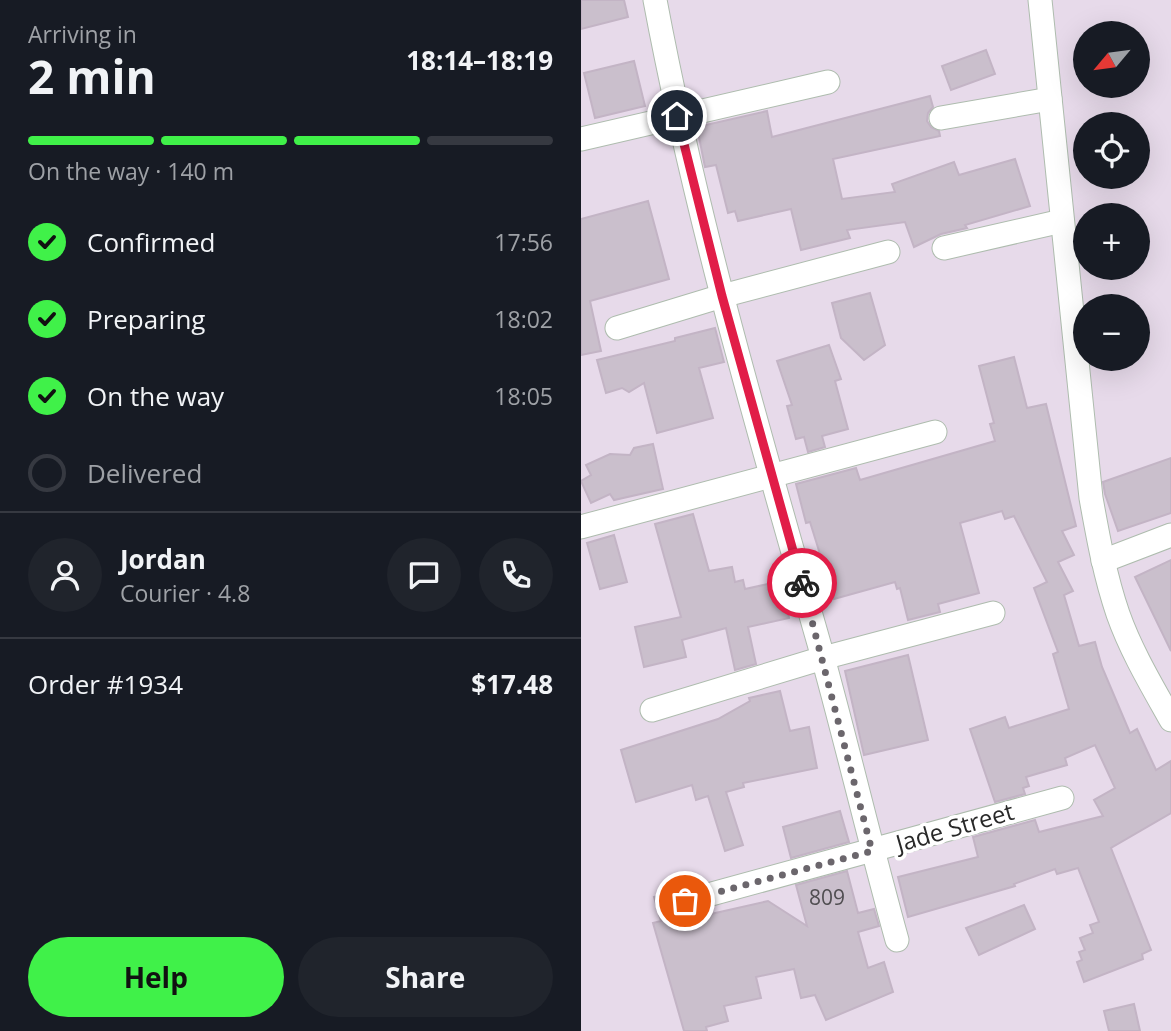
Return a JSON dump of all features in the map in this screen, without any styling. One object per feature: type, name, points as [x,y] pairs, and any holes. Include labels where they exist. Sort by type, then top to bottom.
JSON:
[{"type":"street","points":[[655,0],[677,116],[722,296],[823,658],[897,940]]},
{"type":"street","points":[[1040,0],[1091,498],[1103,561],[1119,615],[1171,720]]},
{"type":"street","points":[[581,139],[828,82]]},
{"type":"street","points":[[941,118],[1050,99]]},
{"type":"street","points":[[944,248],[1062,221]]},
{"type":"street","points":[[617,328],[722,296],[888,252]]},
{"type":"street","points":[[582,527],[935,432]]},
{"type":"street","points":[[1103,561],[1171,535]]},
{"type":"street","points":[[652,710],[823,658],[993,613]]},
{"type":"street","name":"Jade Street","points":[[685,901],[1062,798]]},
{"type":"building","points":[[581,0],[624,0],[628,17],[581,29]]},
{"type":"building","points":[[986,50],[995,74],[951,90],[942,66]]},
{"type":"building","points":[[634,61],[645,106],[595,118],[584,73]]},
{"type":"building","points":[[930,96],[933,107],[928,113],[927,121],[939,131],[940,136],[833,159],[842,199],[895,192],[892,184],[954,162],[959,175],[1015,159],[1030,206],[965,225],[967,228],[941,234],[914,247],[905,222],[847,230],[850,238],[801,250],[791,209],[738,221],[735,211],[728,213],[716,165],[705,167],[697,127],[767,111],[772,137]]},
{"type":"building","points":[[648,201],[669,279],[590,301],[601,351],[581,355],[581,219]]},
{"type":"building","points":[[870,293],[885,345],[864,360],[841,338],[832,303]]},
{"type":"building","points":[[715,328],[724,362],[699,368],[713,418],[657,433],[644,383],[629,392],[622,388],[606,393],[597,360]]},
{"type":"building","points":[[829,345],[841,379],[835,381],[848,429],[822,436],[825,447],[808,452],[804,437],[796,439],[787,406],[792,405],[777,361]]},
{"type":"building","points":[[1014,357],[1027,408],[1046,404],[1076,526],[1062,531],[1074,555],[1058,562],[1073,591],[1064,595],[1079,646],[1095,642],[1102,667],[1130,733],[1137,729],[1156,770],[1171,761],[1171,813],[1111,848],[1151,950],[1142,954],[1143,959],[1084,982],[1077,962],[1082,960],[1079,952],[1085,950],[1080,938],[1093,933],[1090,925],[1099,922],[1078,868],[1057,874],[1055,869],[1014,884],[1015,886],[908,917],[898,877],[978,857],[973,837],[1035,820],[1039,832],[1103,816],[1094,800],[1115,788],[1095,745],[1065,758],[1067,765],[1026,777],[1029,786],[1023,788],[1025,794],[995,802],[970,729],[1005,717],[1009,728],[1069,709],[1053,654],[1058,652],[1034,588],[1047,582],[1014,516],[1005,519],[1002,511],[960,523],[979,593],[938,604],[940,612],[908,620],[900,588],[897,589],[895,582],[834,599],[810,522],[806,523],[796,484],[856,468],[860,480],[995,441],[990,424],[994,423],[979,366]]},
{"type":"building","points":[[653,444],[663,489],[614,500],[610,494],[591,503],[581,481],[591,475],[586,465],[610,454],[630,455],[634,448]]},
{"type":"building","points":[[1171,458],[1171,513],[1118,531],[1103,482]]},
{"type":"building","points":[[693,514],[709,571],[732,567],[735,582],[743,580],[745,589],[782,581],[789,618],[748,627],[756,664],[735,670],[726,628],[682,640],[686,657],[644,667],[635,627],[681,617],[655,524]]},
{"type":"building","points":[[614,535],[627,582],[600,589],[587,543]]},
{"type":"building","points":[[1171,560],[1171,651],[1135,577]]},
{"type":"building","points":[[908,655],[928,740],[864,755],[845,671]]},
{"type":"building","points":[[780,691],[790,731],[809,727],[817,768],[743,783],[744,787],[726,792],[743,845],[725,851],[708,796],[696,800],[692,785],[636,802],[621,750],[718,719],[750,701],[749,698]]},
{"type":"building","points":[[840,811],[849,842],[791,858],[783,827]]},
{"type":"building","points":[[847,871],[858,913],[874,909],[879,926],[858,932],[868,968],[884,962],[893,992],[826,1020],[815,995],[801,998],[794,969],[756,977],[761,998],[724,1006],[728,1021],[706,1027],[707,1031],[684,1031],[653,923],[661,921],[654,897],[673,892],[673,905],[680,916],[700,912],[702,916],[768,901],[807,926],[796,885]]},
{"type":"building","points":[[1024,905],[1035,929],[979,955],[966,928]]},
{"type":"building","points":[[1134,1004],[1140,1031],[1109,1031],[1104,1011]]},
{"type":"way so far","points":[[685,901],[872,851],[802,583]]},
{"type":"route","points":[[677,116],[748,395],[802,583]]}]
